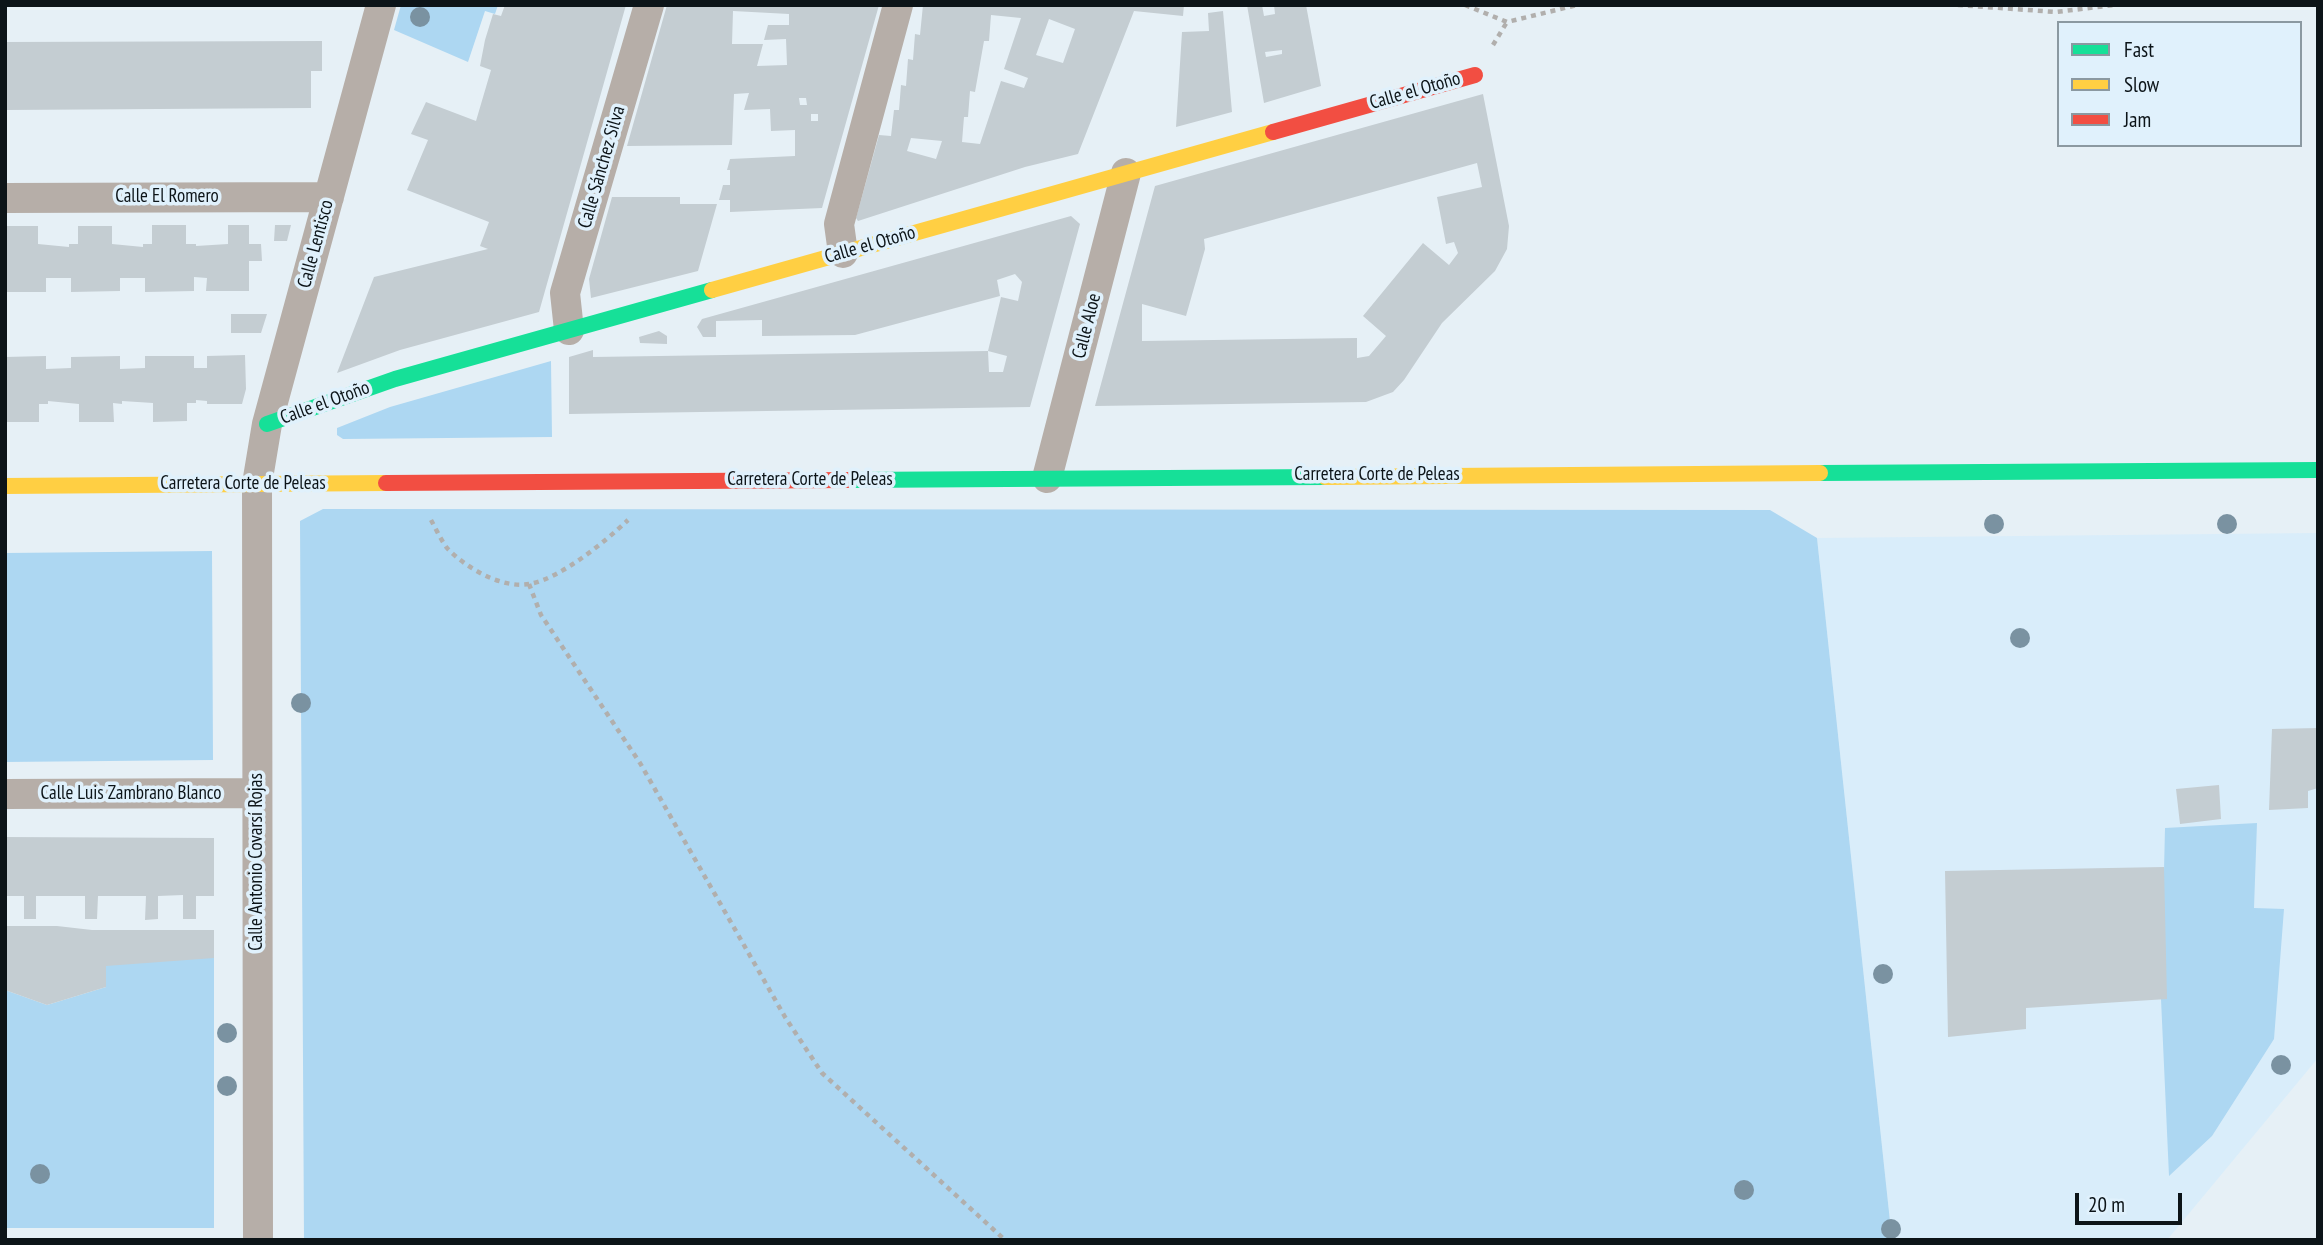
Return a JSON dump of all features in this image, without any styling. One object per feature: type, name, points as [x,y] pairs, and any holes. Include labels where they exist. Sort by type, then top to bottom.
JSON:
[{"type":"street","name":"Calle Lentisco","points":[[257,484],[267,424],[381,5]]},
{"type":"street","name":"Calle Sánchez Silva","points":[[569,330],[565,293],[649,5]]},
{"type":"street","points":[[843,253],[839,224],[898,5]]},
{"type":"street","name":"Calle el Otoño","points":[[267,424],[395,379],[1475,75]]},
{"type":"street","name":"Calle Aloe","points":[[1047,478],[1126,173]]},
{"type":"street","name":"Calle El Romero","points":[[5,198],[329,197]]},
{"type":"street","name":"Carretera Corte de Peleas","points":[[5,486],[2318,470]]},
{"type":"street","name":"Calle Antonio Covarsí Rojas","points":[[257,484],[258,1240]]},
{"type":"street","name":"Calle Luis Zambrano Blanco","points":[[5,794],[257,793]]},
{"type":"path","points":[[1465,5],[1507,22],[1577,5]]},
{"type":"path","points":[[1958,5],[2056,12],[2115,5]]},
{"type":"path","points":[[419,483],[428,516],[447,547],[475,570],[504,582],[529,584],[558,571],[596,548],[628,521],[648,481]]},
{"type":"path","points":[[529,584],[541,615],[640,763],[712,884],[785,1017],[822,1073],[1005,1240]]},
{"type":"shaded area","points":[[401,5],[498,5],[495,14],[485,11],[468,62],[394,30]]},
{"type":"shaded area","points":[[551,361],[552,437],[343,439],[337,435],[337,428],[390,407]]},
{"type":"shaded area","points":[[323,509],[1770,510],[1817,538],[1892,1240],[304,1240],[300,521]]},
{"type":"shaded area","points":[[2318,533],[2318,1058],[2167,1240],[1892,1240],[1817,538]]},
{"type":"shaded area","points":[[212,551],[213,760],[5,762],[5,553]]},
{"type":"shaded area","points":[[2257,823],[2254,908],[2284,909],[2274,1039],[2212,1136],[2169,1176],[2161,999],[2165,828]]},
{"type":"shaded area","points":[[106,957],[214,958],[214,1228],[5,1228],[5,990],[47,1005],[106,987]]},
{"type":"building","points":[[505,5],[626,5],[539,312],[400,350],[337,373],[374,277],[488,249],[480,246],[489,222],[407,190],[428,140],[411,134],[426,102],[476,121],[491,70],[480,66],[485,40],[493,14],[501,16]]},
{"type":"building","points":[[667,5],[879,5],[822,208],[730,212],[730,200],[719,200],[723,185],[730,185],[730,170],[727,170],[730,159],[795,156],[795,130],[771,131],[770,109],[744,110],[749,93],[734,94],[732,145],[627,146]],"holes":[[[733,11],[789,14],[789,25],[768,25],[764,40],[786,39],[787,65],[757,66],[763,44],[732,44]],[[799,98],[806,98],[807,105],[800,105]],[[811,114],[818,114],[818,121],[811,121]]]},
{"type":"building","points":[[923,5],[1184,5],[1183,16],[1134,11],[1078,154],[1025,167],[858,221],[856,218],[879,135],[891,136],[894,110],[899,110],[901,85],[906,86],[908,59],[913,60],[915,34],[920,35]],"holes":[[[991,15],[1021,18],[1004,69],[1028,78],[1024,88],[1001,81],[980,144],[962,142],[970,91],[975,92],[984,41],[989,41]],[[1049,19],[1075,29],[1063,63],[1036,55]],[[911,138],[942,141],[936,159],[907,151]]]},
{"type":"building","points":[[1247,5],[1262,5],[1264,16],[1275,14],[1274,5],[1306,5],[1321,86],[1264,103]],"holes":[[[1282,50],[1282,54],[1266,57],[1265,52]]]},
{"type":"building","points":[[1223,11],[1232,112],[1176,127],[1182,32],[1209,31],[1208,13]]},
{"type":"building","points":[[322,41],[322,71],[311,71],[311,108],[5,110],[5,42]]},
{"type":"building","points":[[1483,94],[1509,226],[1507,249],[1495,271],[1442,323],[1393,392],[1366,402],[1095,406],[1155,186]],"holes":[[[1477,163],[1482,187],[1437,197],[1446,244],[1454,242],[1458,253],[1449,265],[1423,243],[1363,316],[1386,336],[1369,356],[1357,358],[1357,338],[1142,341],[1142,304],[1186,316],[1205,249],[1204,239]]]},
{"type":"building","points":[[612,197],[680,197],[680,204],[717,204],[698,271],[591,298],[589,279]]},
{"type":"building","points":[[1071,216],[1080,224],[1030,407],[569,414],[569,357],[593,350],[593,357],[988,351],[1001,297],[1018,301],[1022,282],[1015,274],[997,280],[1000,296],[855,335],[762,336],[762,320],[716,321],[716,337],[703,337],[697,327],[702,319]],"holes":[[[988,351],[1007,356],[1003,372],[989,372]]]},
{"type":"building","points":[[152,225],[186,225],[186,244],[196,246],[228,244],[228,225],[249,225],[249,244],[261,244],[262,261],[249,261],[249,291],[206,291],[207,278],[194,277],[194,291],[145,292],[145,278],[120,278],[120,291],[71,292],[71,278],[46,278],[46,292],[5,292],[5,226],[38,226],[38,244],[69,247],[69,244],[78,244],[78,226],[112,226],[112,244],[143,247],[143,244],[152,244]]},
{"type":"building","points":[[275,225],[291,225],[287,241],[274,241]]},
{"type":"building","points":[[231,314],[267,314],[261,333],[231,333]]},
{"type":"building","points":[[659,331],[667,336],[667,344],[640,343],[639,337]]},
{"type":"building","points":[[245,355],[246,389],[242,404],[207,404],[207,401],[196,400],[196,403],[187,403],[187,421],[153,422],[153,403],[122,401],[122,404],[113,403],[114,422],[79,422],[79,404],[48,401],[48,404],[39,404],[39,422],[5,422],[5,357],[46,356],[46,369],[71,368],[71,357],[120,356],[120,369],[145,368],[145,356],[194,356],[194,368],[207,368],[207,356]]},
{"type":"building","points":[[2318,728],[2318,788],[2308,791],[2308,808],[2269,810],[2272,729]]},
{"type":"building","points":[[2219,785],[2221,819],[2180,824],[2176,789]]},
{"type":"building","points":[[5,837],[214,838],[214,896],[196,896],[196,919],[183,919],[183,895],[158,896],[158,919],[145,920],[146,896],[98,896],[97,919],[85,919],[85,896],[36,896],[36,919],[24,919],[24,896],[5,896]]},
{"type":"building","points":[[2164,867],[2167,999],[2026,1008],[2026,1029],[1948,1037],[1945,871]]},
{"type":"building","points":[[5,926],[57,926],[92,930],[214,930],[214,958],[106,966],[106,987],[47,1005],[5,990]]},
{"type":"traffic: fast","points":[[267,424],[395,379],[712,290]]},
{"type":"traffic: fast","points":[[1820,473],[2318,470]]},
{"type":"traffic: fast","points":[[849,480],[1325,477]]},
{"type":"traffic: slow","points":[[712,290],[1273,132]]},
{"type":"traffic: slow","points":[[1325,477],[1820,473]]},
{"type":"traffic: slow","points":[[5,486],[386,483]]},
{"type":"traffic: jam","points":[[1273,132],[1475,75]]},
{"type":"traffic: jam","points":[[386,483],[849,480]]}]
